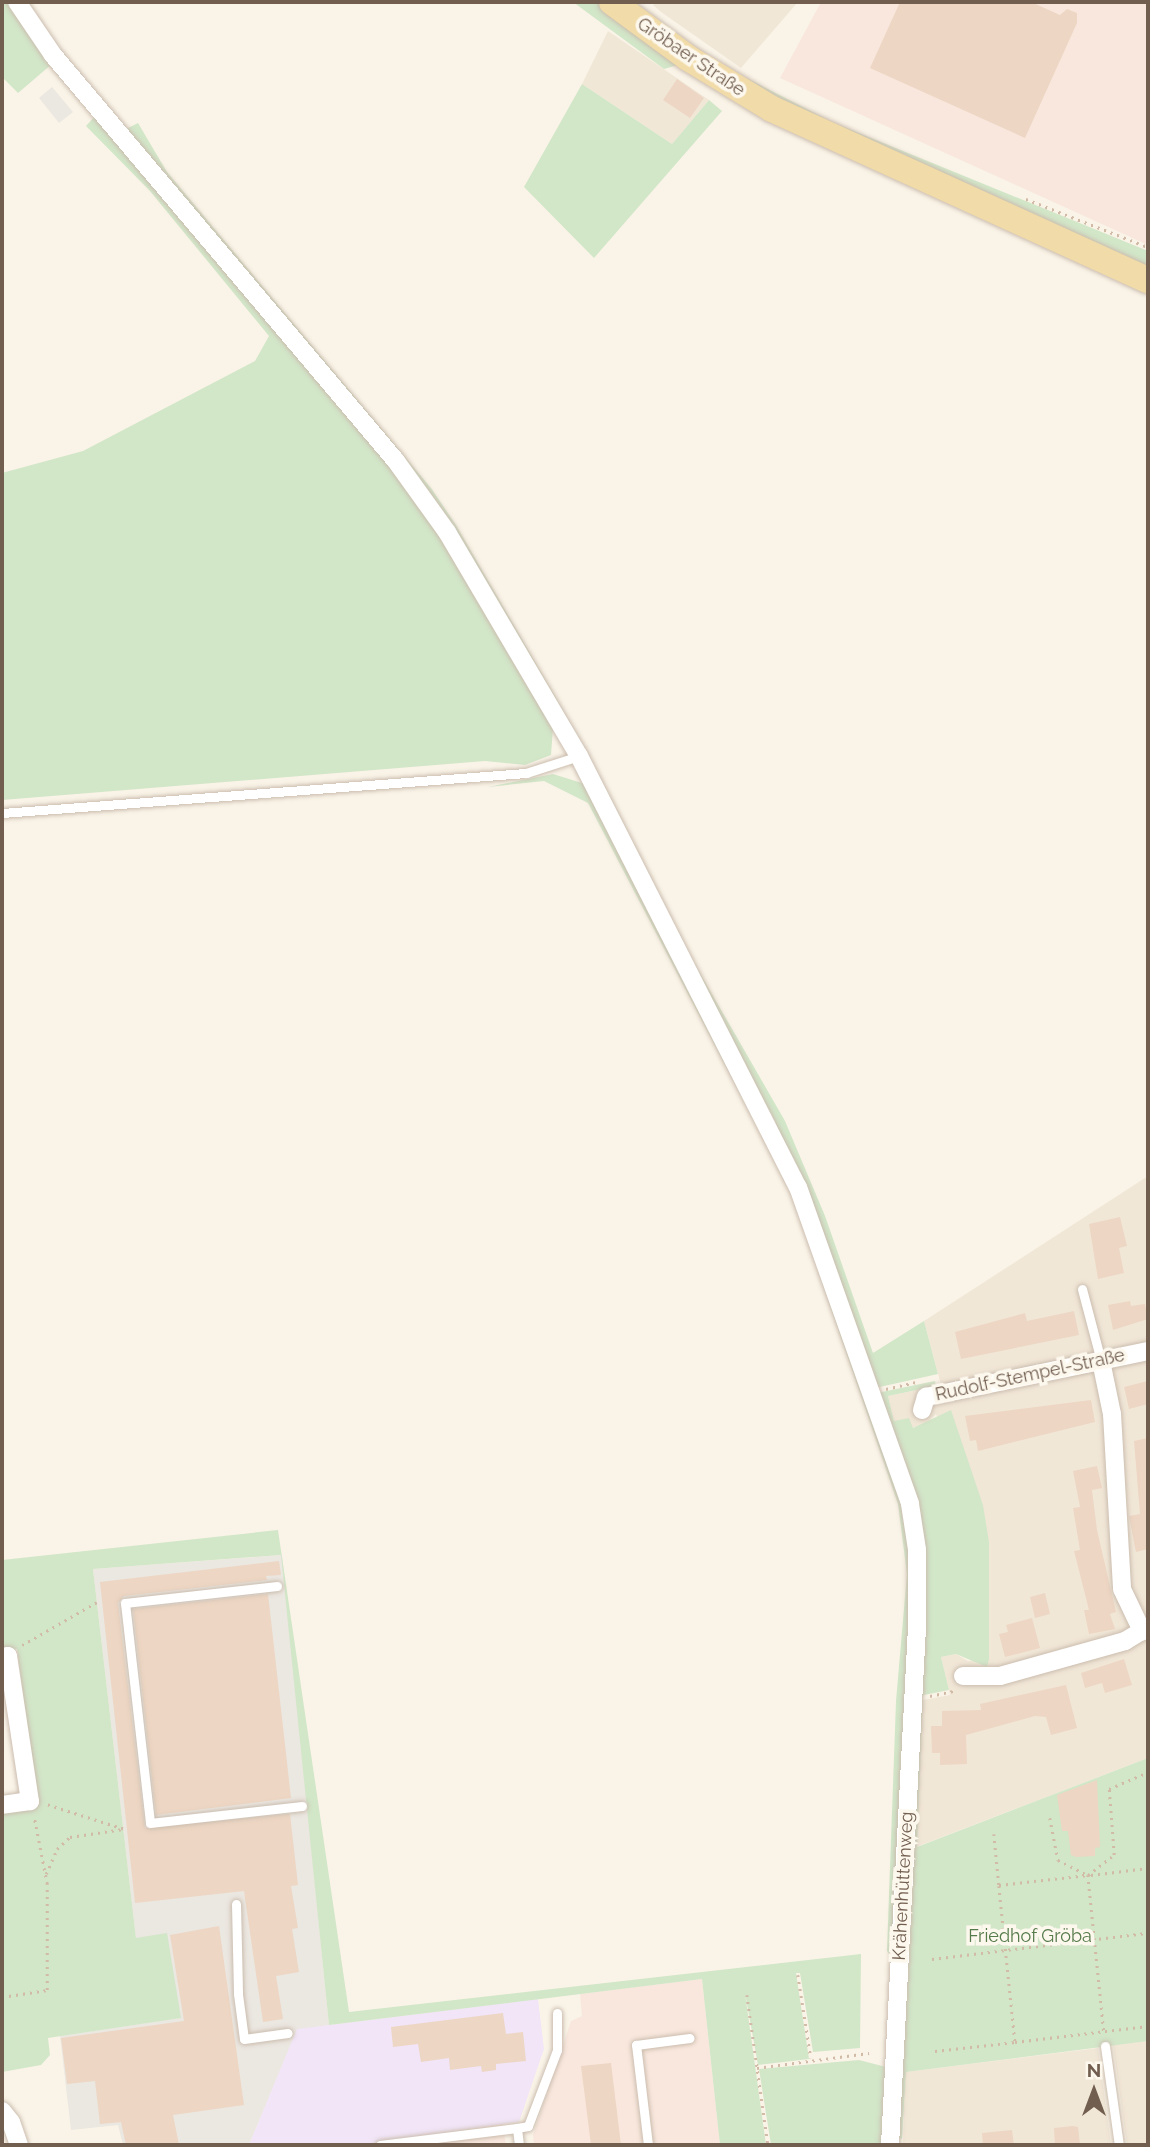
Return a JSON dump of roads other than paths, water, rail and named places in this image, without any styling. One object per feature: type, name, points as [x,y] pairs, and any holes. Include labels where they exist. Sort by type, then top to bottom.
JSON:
[{"type":"main road","name":"Gröbaer Straße","points":[[612,2],[688,58],[772,109],[1148,279]]},
{"type":"street","name":"Krähenhüttenweg","points":[[17,2],[54,55],[423,496],[579,756],[798,1187],[910,1504],[917,1550],[917,1627],[890,2145]]},
{"type":"street","name":"Rudolf-Stempel-Straße","points":[[922,1410],[926,1397],[1148,1351]]},
{"type":"street","points":[[963,1676],[1000,1676],[1125,1642],[1145,1629],[1122,1589],[1112,1414],[1101,1361]]},
{"type":"street","points":[[2,1805],[30,1801],[5,1656]]},
{"type":"street","points":[[2,2111],[11,2122],[19,2145]]},
{"type":"lane","points":[[2,813],[526,773],[579,756]]},
{"type":"lane","points":[[1082,1289],[1101,1361]]},
{"type":"lane","points":[[277,1586],[125,1603],[150,1823],[302,1806]]},
{"type":"lane","points":[[236,1904],[238,1994],[244,2039],[288,2033]]},
{"type":"lane","points":[[380,2145],[528,2126],[557,2050],[556,2013]]},
{"type":"lane","points":[[648,2145],[636,2045],[691,2038]]},
{"type":"lane","points":[[1105,2046],[1119,2145]]},
{"type":"lane","points":[[517,2127],[519,2145]]},
{"type":"park label","name":"Friedhof Gröba","points":[[1030,1936]]}]
